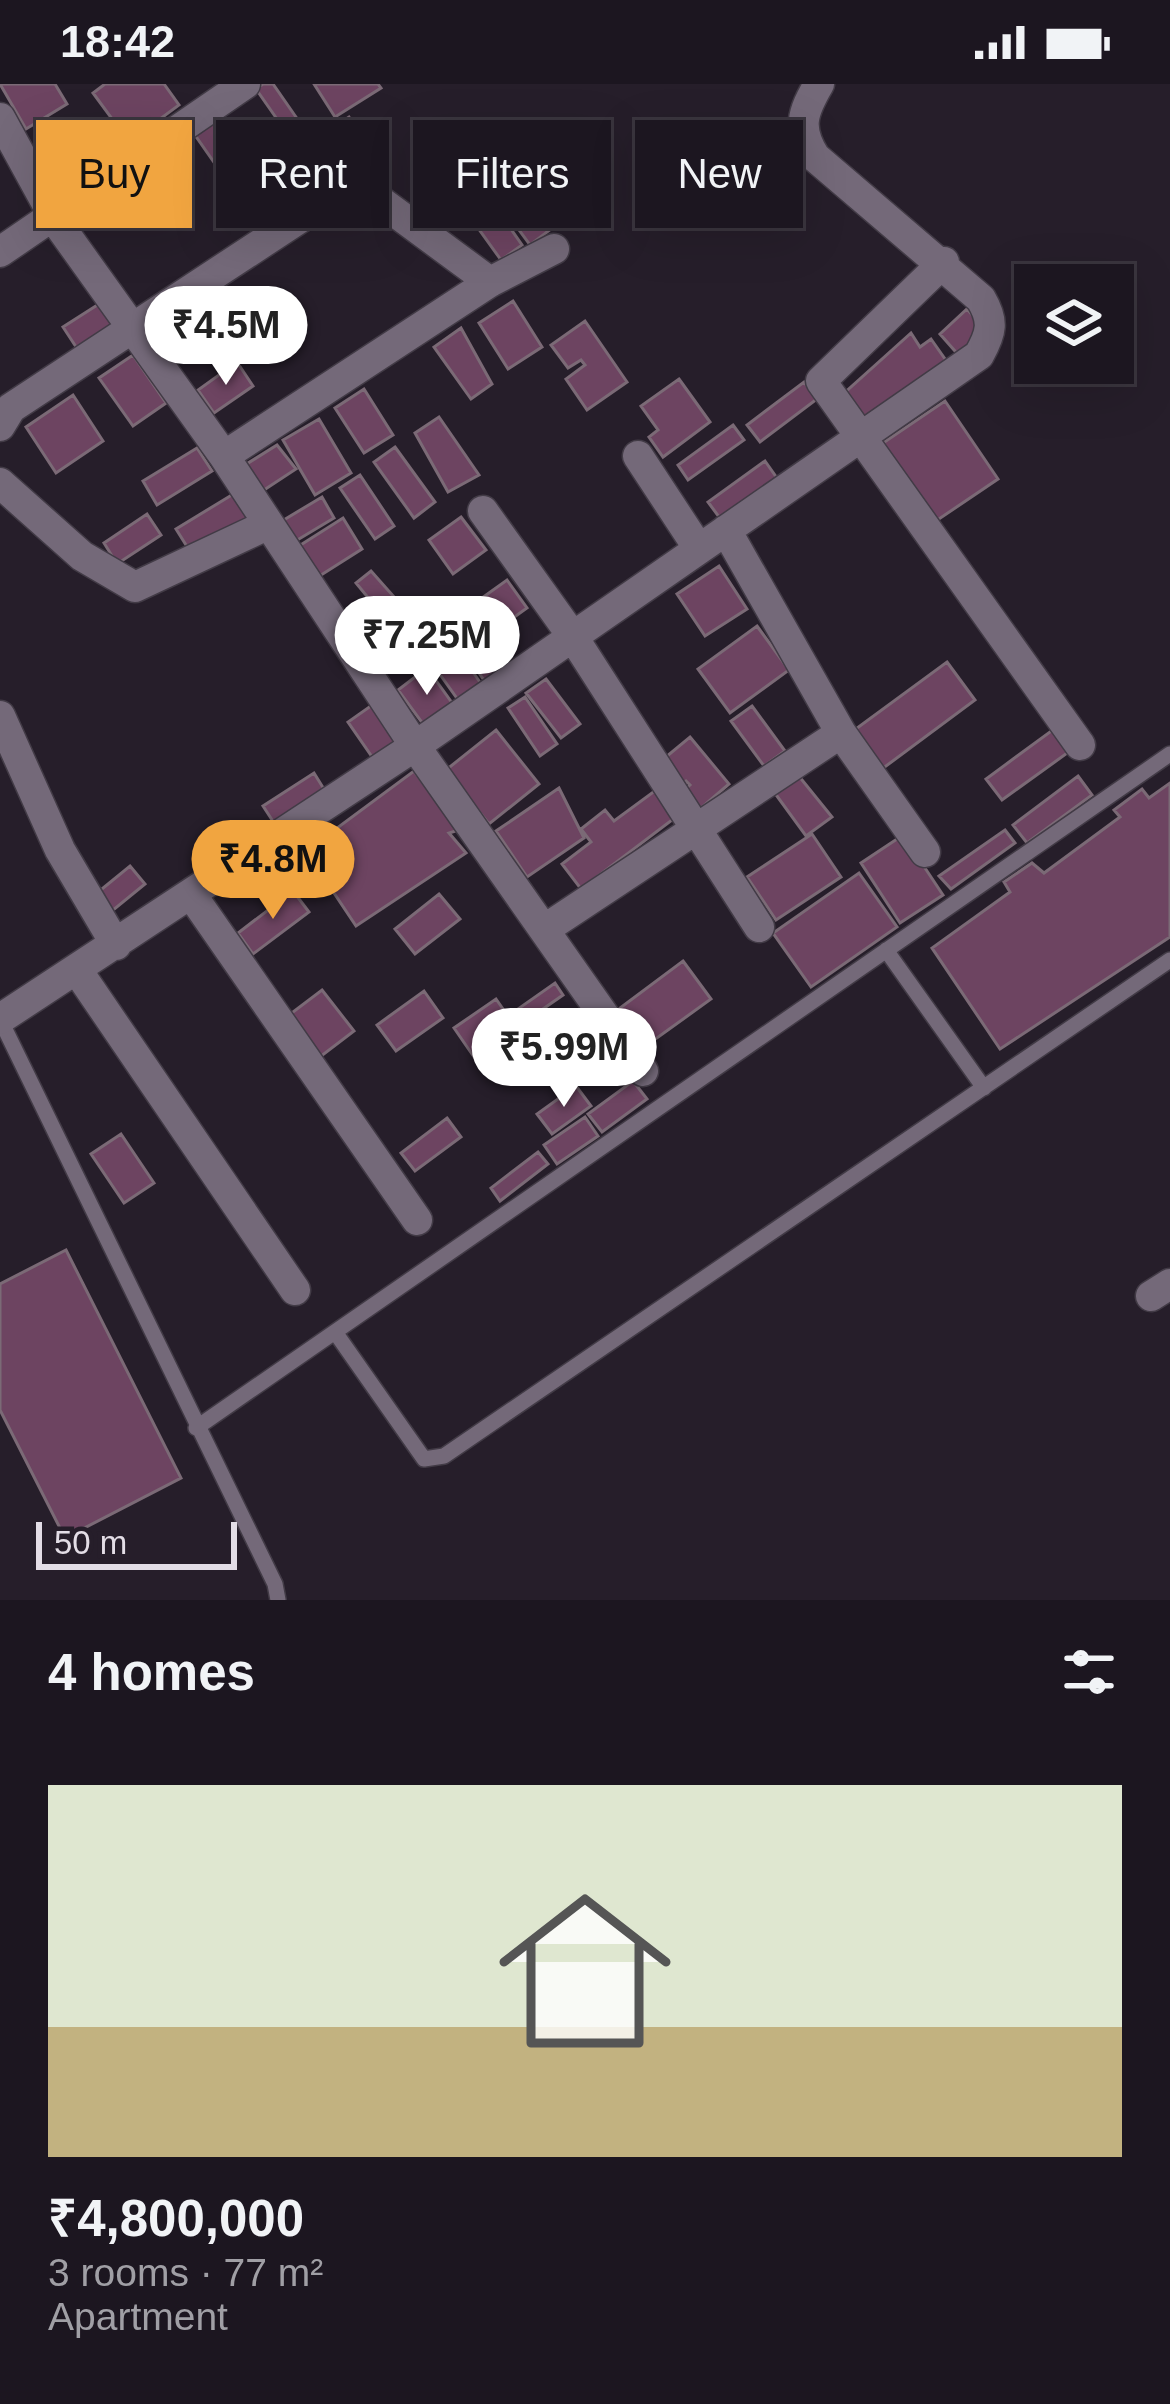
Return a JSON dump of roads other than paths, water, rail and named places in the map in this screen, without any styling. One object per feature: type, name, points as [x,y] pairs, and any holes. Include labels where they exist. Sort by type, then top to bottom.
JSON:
[{"type":"street","points":[[192,120],[245,84]]},
{"type":"street","points":[[0,1020],[415,746],[979,355],[990,335],[992,317],[981,299],[944,262],[815,157],[801,134],[804,110],[819,84]]},
{"type":"street","points":[[0,118],[36,184]]},
{"type":"street","points":[[0,426],[11,408],[135,332],[341,191],[368,192],[490,282]]},
{"type":"street","points":[[0,252],[36,227]]},
{"type":"street","points":[[62,228],[224,456],[415,746],[643,1071]]},
{"type":"street","points":[[224,456],[490,282],[554,249]]},
{"type":"street","points":[[944,262],[821,381],[1080,745]]},
{"type":"street","points":[[638,456],[700,549]]},
{"type":"street","points":[[0,484],[82,556],[135,587],[267,526]]},
{"type":"street","points":[[483,511],[572,637],[759,928]]},
{"type":"street","points":[[726,530],[841,733],[925,852]]},
{"type":"street","points":[[0,716],[60,850],[116,945]]},
{"type":"street","points":[[545,929],[841,733]]},
{"type":"street","points":[[191,894],[417,1220]]},
{"type":"street","points":[[77,970],[295,1290]]},
{"type":"lane","points":[[196,1428],[1170,754]]},
{"type":"lane","points":[[886,950],[985,1088]]},
{"type":"lane","points":[[335,1332],[424,1459],[434,1460],[1170,960]]},
{"type":"lane","points":[[0,1020],[275,1583],[278,1600]]}]
